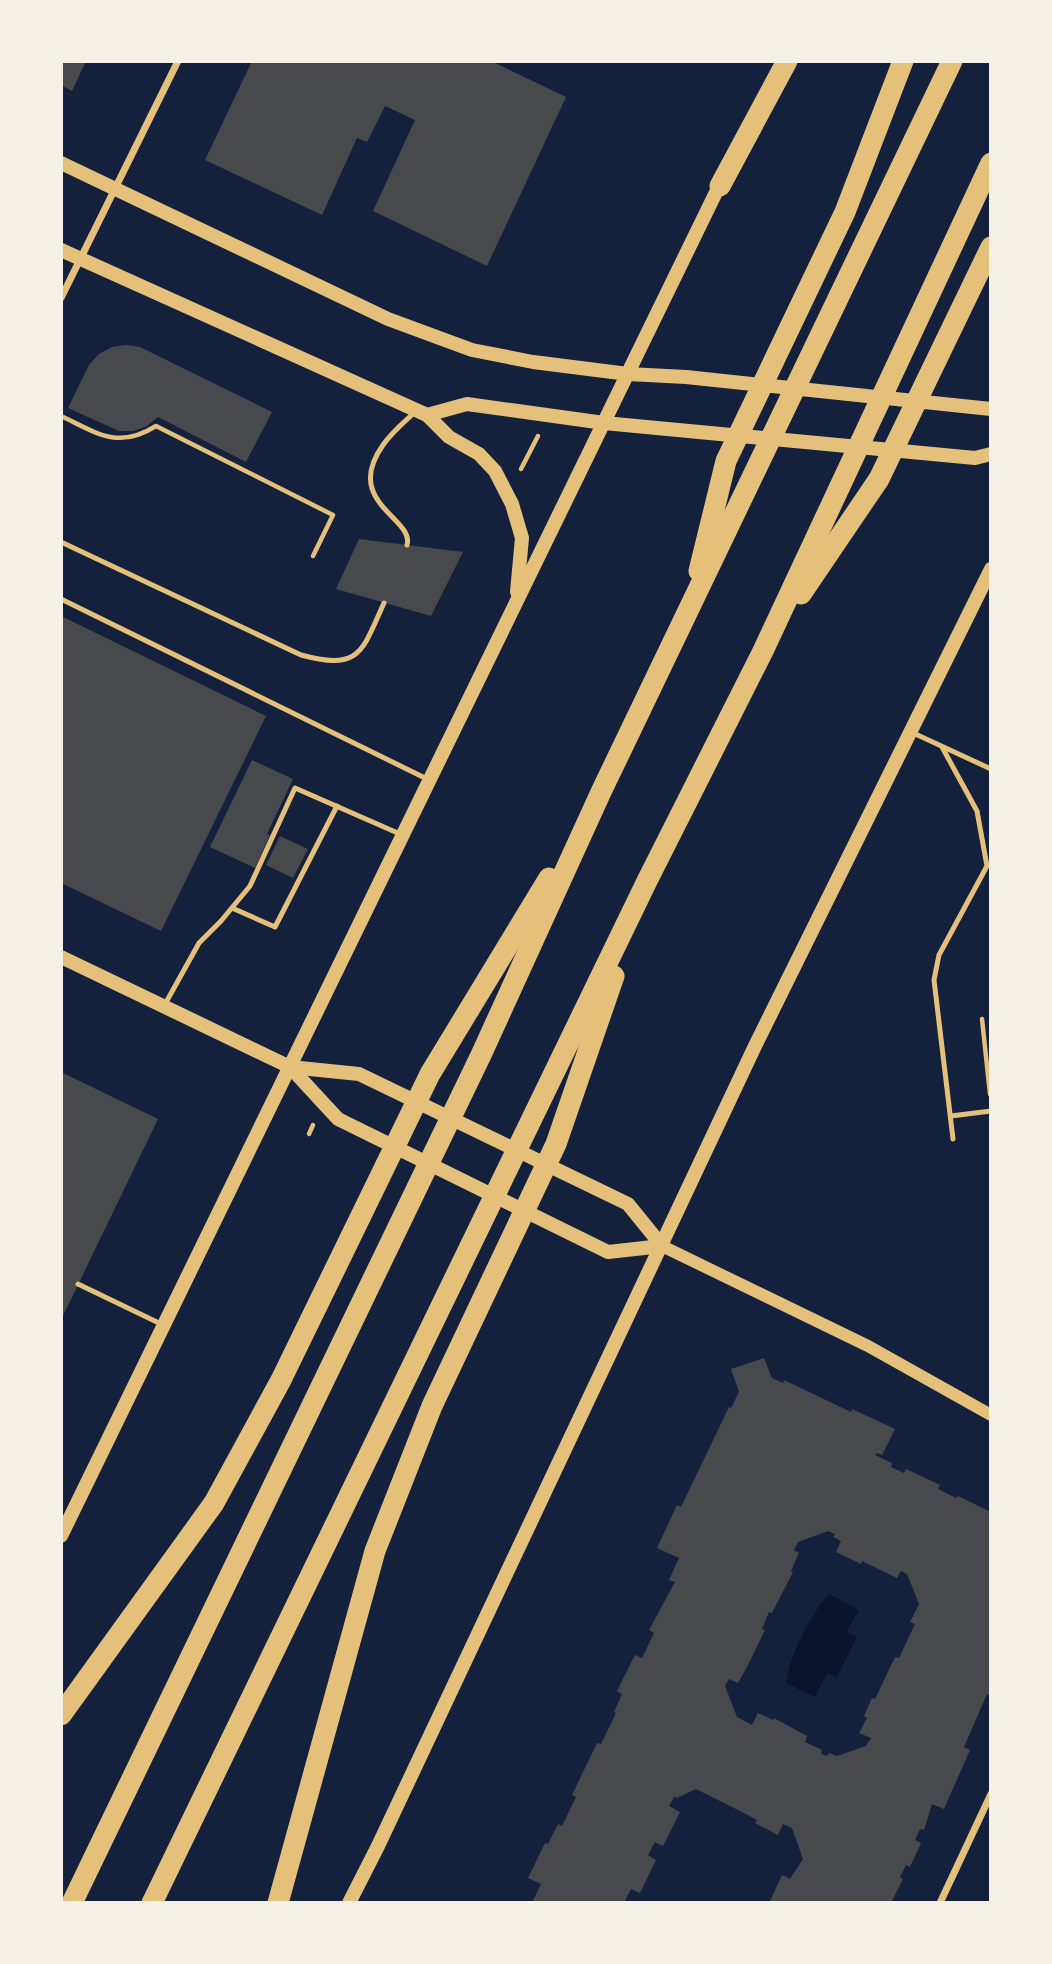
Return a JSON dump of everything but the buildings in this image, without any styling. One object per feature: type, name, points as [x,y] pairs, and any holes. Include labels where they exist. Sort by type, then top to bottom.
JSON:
[{"type":"highway","points":[[720,186],[787,61]]},
{"type":"highway","points":[[688,615],[726,461],[845,212],[903,61]]},
{"type":"highway","points":[[72,1903],[481,1055],[601,792],[952,61]]},
{"type":"highway","points":[[152,1903],[647,881],[763,651],[991,163]]},
{"type":"highway","points":[[763,651],[878,480],[991,247]]},
{"type":"highway","points":[[61,1715],[214,1503],[281,1380],[430,1074],[601,792]]},
{"type":"highway","points":[[278,1903],[375,1551],[432,1406],[556,1144],[647,881]]},
{"type":"main road","points":[[61,1536],[720,186],[776,61]]},
{"type":"main road","points":[[61,163],[388,320],[460,346],[533,362],[628,374],[686,377],[991,409]]},
{"type":"main road","points":[[61,250],[422,412],[449,437],[479,454],[495,471],[512,504],[522,538],[516,602]]},
{"type":"main road","points":[[422,412],[467,404],[604,423],[975,458],[991,454]]},
{"type":"main road","points":[[349,1903],[755,1046],[991,569]]},
{"type":"main road","points":[[61,957],[290,1067],[359,1074],[628,1204],[662,1246]]},
{"type":"main road","points":[[290,1067],[338,1119],[608,1252],[662,1246]]},
{"type":"street","points":[[61,298],[178,61]]},
{"type":"street","points":[[662,1246],[868,1346],[991,1415]]},
{"type":"street","points":[[940,1903],[991,1794]]},
{"type":"lane","points":[[407,545],[407,531],[385,511],[377,499],[370,473],[382,446],[422,412]]},
{"type":"lane","points":[[61,542],[301,655],[315,659],[347,659],[362,650],[384,603]]},
{"type":"lane","points":[[61,599],[430,780]]},
{"type":"lane","points":[[909,731],[991,769]]},
{"type":"lane","points":[[942,747],[977,811],[987,866]]},
{"type":"lane","points":[[164,1006],[200,943],[250,886],[295,788],[403,835]]},
{"type":"lane","points":[[232,908],[275,927],[337,806]]},
{"type":"lane","points":[[953,1139],[934,980],[939,955],[991,859]]},
{"type":"lane","points":[[951,1116],[991,1111]]},
{"type":"lane","points":[[78,1284],[164,1325]]},
{"type":"path","points":[[61,415],[110,438],[134,438],[156,426],[333,515],[313,556]]},
{"type":"path","points":[[517,475],[540,432]]},
{"type":"path","points":[[982,1019],[991,1098]]},
{"type":"water","points":[[829,1594],[859,1610],[847,1631],[857,1637],[837,1677],[827,1673],[815,1697],[786,1683],[802,1636]]}]
